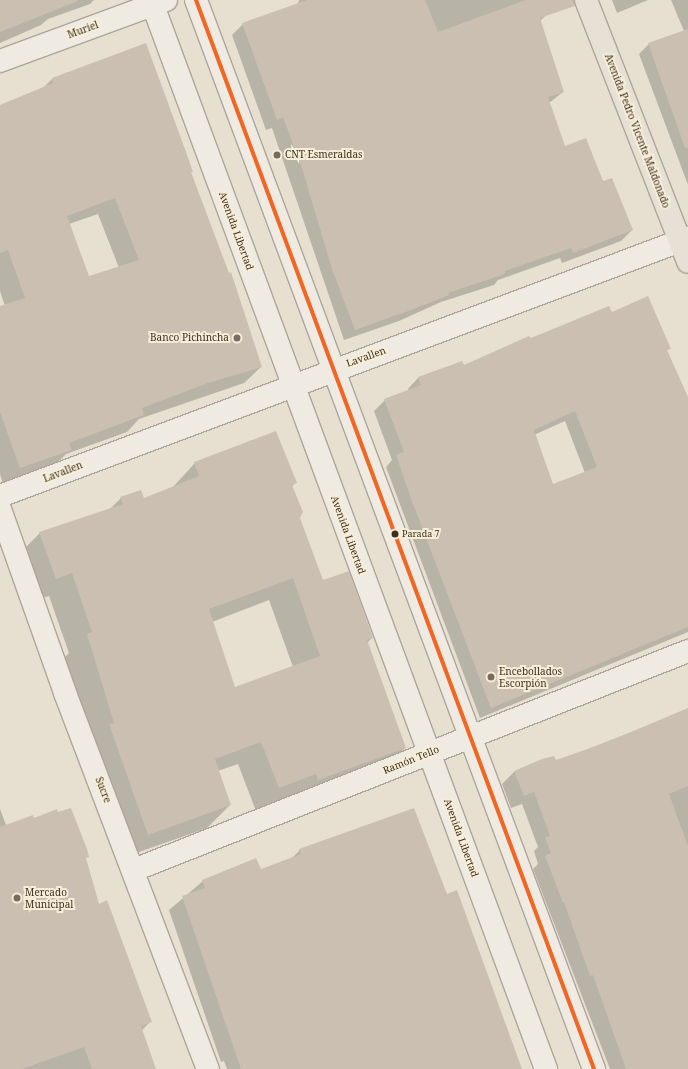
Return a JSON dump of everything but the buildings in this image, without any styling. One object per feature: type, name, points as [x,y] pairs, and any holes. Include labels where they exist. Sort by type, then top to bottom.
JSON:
[{"type":"main road","name":"Avenida Pedro Vicente Maldonado","points":[[586,0],[684,240],[688,262]]},
{"type":"street","points":[[196,0],[594,1069]]},
{"type":"street","name":"Muriel","points":[[0,61],[157,2]]},
{"type":"street","name":"Avenida Libertad","points":[[157,2],[293,384],[546,1069]]},
{"type":"street","name":"Lavallen","points":[[0,496],[293,384],[684,240]]},
{"type":"street","name":"Sucre","points":[[0,509],[65,693],[134,870],[208,1069]]},
{"type":"street","name":"Ramón Tello","points":[[134,870],[688,651]]},
{"type":"transit line","points":[[196,0],[594,1069]]},
{"type":"place","name":"CNT Esmeraldas","points":[[277,155]]},
{"type":"place","name":"Banco Pichincha","points":[[237,338]]},
{"type":"place","name":"Parada 7","points":[[395,534]]},
{"type":"place","name":"Encebollados Escorpión","points":[[491,677]]},
{"type":"place","name":"Mercado Municipal","points":[[17,898]]}]
